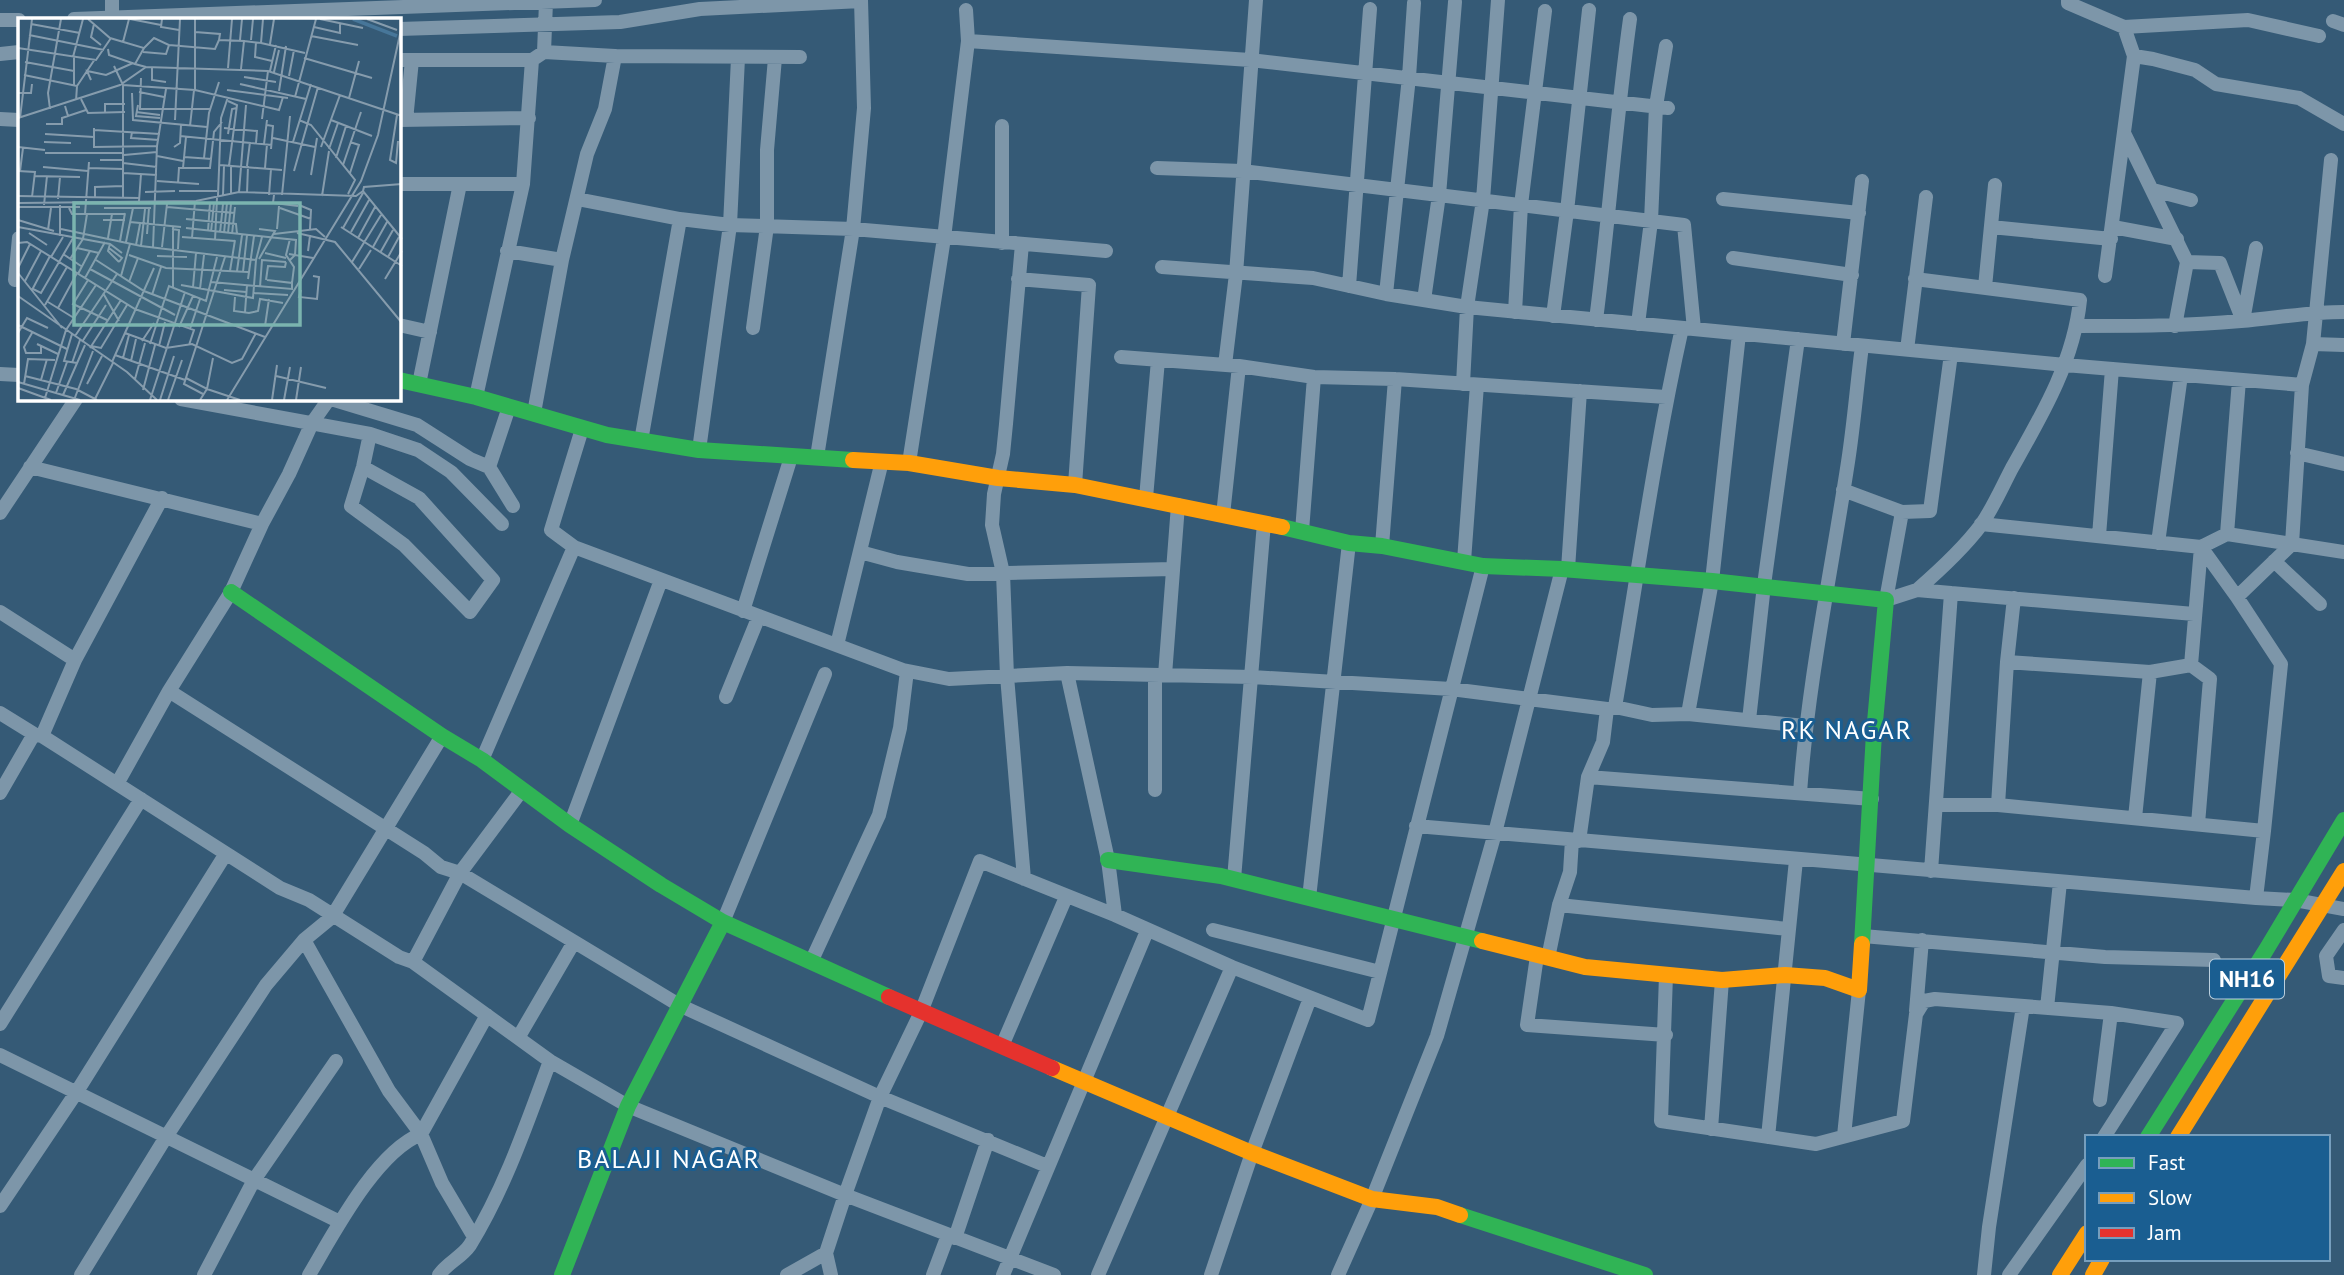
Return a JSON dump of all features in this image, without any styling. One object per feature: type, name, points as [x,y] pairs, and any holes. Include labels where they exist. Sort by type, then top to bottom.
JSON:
[{"type":"main road","points":[[401,380],[476,397],[582,429],[699,450],[909,463],[998,478],[1075,485],[1303,531],[1349,543],[1382,546],[1483,566],[1565,569],[1764,585],[1886,600],[1874,733],[1859,990],[1825,978],[1785,975],[1722,980],[1585,967],[1234,879],[1108,860]]},
{"type":"main road","points":[[231,592],[442,736],[482,760],[570,824],[661,885],[723,922],[921,1012],[1252,1153],[1372,1199],[1437,1207],[1645,1275]]},
{"type":"main road","name":"NH16","points":[[2149,1135],[2344,820]]},
{"type":"main road","name":"NH16","points":[[2179,1135],[2344,871]]},
{"type":"main road","points":[[562,1275],[628,1106],[723,922]]},
{"type":"main road","points":[[2060,1275],[2085,1236]]},
{"type":"street","points":[[112,0],[113,18]]},
{"type":"street","points":[[138,18],[595,0]]},
{"type":"street","points":[[1223,515],[1242,171],[1256,0]]},
{"type":"street","points":[[1464,561],[1470,385],[1467,307],[1483,200],[1498,0]]},
{"type":"street","points":[[2068,0],[2068,3],[2124,27],[2248,20],[2319,36]]},
{"type":"street","points":[[401,29],[620,22],[700,9],[861,1],[864,108],[853,229],[817,457]]},
{"type":"street","points":[[476,397],[523,184],[529,118],[545,25],[546,2]]},
{"type":"street","points":[[1424,300],[1439,195],[1455,2]]},
{"type":"street","points":[[1386,294],[1409,77],[1414,3]]},
{"type":"street","points":[[1349,286],[1370,9]]},
{"type":"street","points":[[909,463],[944,238],[968,41],[967,10]]},
{"type":"street","points":[[1515,312],[1521,205],[1545,10]]},
{"type":"street","points":[[1553,316],[1589,10]]},
{"type":"street","points":[[1596,320],[1609,216],[1618,102],[1630,19]]},
{"type":"street","points":[[0,20],[18,20]]},
{"type":"street","points":[[2105,276],[2134,56],[2124,27]]},
{"type":"street","points":[[968,41],[1250,60],[1662,107]]},
{"type":"street","points":[[1638,324],[1651,221],[1666,46]]},
{"type":"street","points":[[0,54],[18,52]]},
{"type":"street","points":[[529,118],[403,120],[406,60],[538,56],[800,57]]},
{"type":"street","points":[[534,413],[562,260],[587,154],[605,109],[615,56]]},
{"type":"street","points":[[2134,56],[2195,70],[2216,84],[2299,98],[2344,124]]},
{"type":"street","points":[[699,450],[730,225],[738,58]]},
{"type":"street","points":[[753,328],[766,226],[767,150],[775,58]]},
{"type":"street","points":[[0,119],[18,120]]},
{"type":"street","points":[[1002,127],[1002,243]]},
{"type":"street","points":[[2125,135],[2187,261],[2175,326]]},
{"type":"street","points":[[2237,597],[2292,544],[2302,385],[2313,344],[2331,160]]},
{"type":"street","points":[[1157,168],[1242,171],[1684,225],[1688,329],[1666,397],[1638,575],[1611,708],[1603,742],[1588,778],[1570,872],[1543,957],[1527,1025],[1666,1035]]},
{"type":"street","points":[[1843,344],[1862,181]]},
{"type":"street","points":[[401,184],[523,184]]},
{"type":"street","points":[[419,384],[460,184]]},
{"type":"street","points":[[1986,287],[1995,186]]},
{"type":"street","points":[[2153,190],[2192,200]]},
{"type":"street","points":[[1907,350],[1926,197]]},
{"type":"street","points":[[577,199],[680,219],[730,225],[853,229],[1105,251]]},
{"type":"street","points":[[1723,199],[1859,213]]},
{"type":"street","points":[[641,440],[680,219]]},
{"type":"street","points":[[1991,227],[2177,239]]},
{"type":"street","points":[[11,279],[18,243]]},
{"type":"street","points":[[1022,244],[1006,424],[994,494],[992,525],[1003,573],[1007,676],[1024,879]]},
{"type":"street","points":[[2243,321],[2256,248]]},
{"type":"street","points":[[508,251],[562,260]]},
{"type":"street","points":[[1733,258],[1852,275]]},
{"type":"street","points":[[2187,261],[2220,263],[2243,321]]},
{"type":"street","points":[[1162,267],[1313,278],[1386,294],[1467,307],[1553,316],[2302,385]]},
{"type":"street","points":[[1018,279],[1089,285],[1075,485]]},
{"type":"street","points":[[1915,279],[2080,300],[2077,326],[2065,365],[2033,431],[1981,524],[1947,564],[1917,590]]},
{"type":"street","points":[[2077,326],[2175,326],[2316,312],[2344,312]]},
{"type":"street","points":[[401,326],[430,332]]},
{"type":"street","points":[[1688,714],[1713,581],[1740,334]]},
{"type":"street","points":[[1749,720],[1764,585],[1798,339]]},
{"type":"street","points":[[2313,344],[2344,345]]},
{"type":"street","points":[[1800,793],[1805,726],[1843,490],[1862,345]]},
{"type":"street","points":[[1843,490],[1902,512],[1930,511],[1951,354]]},
{"type":"street","points":[[1121,357],[1232,366],[1314,377],[1395,379],[1666,397]]},
{"type":"street","points":[[1146,498],[1158,360]]},
{"type":"street","points":[[2099,536],[2112,369]]},
{"type":"street","points":[[0,374],[18,376]]},
{"type":"street","points":[[2158,543],[2181,375]]},
{"type":"street","points":[[1303,531],[1314,377]]},
{"type":"street","points":[[1382,546],[1395,379]]},
{"type":"street","points":[[2227,534],[2239,380]]},
{"type":"street","points":[[1338,1275],[1372,1199],[1437,1036],[1495,833],[1565,569],[1580,391]]},
{"type":"street","points":[[0,513],[75,401]]},
{"type":"street","points":[[192,401],[370,434],[418,450],[451,472],[502,524]]},
{"type":"street","points":[[117,784],[169,691],[231,592],[312,423],[328,401]]},
{"type":"street","points":[[337,401],[417,425],[470,459],[489,467],[513,506]]},
{"type":"street","points":[[489,467],[509,407]]},
{"type":"street","points":[[582,429],[551,530],[574,547],[907,671],[949,679],[1067,673],[1252,677],[1451,689],[1652,715],[1688,714],[1805,726]]},
{"type":"street","points":[[363,467],[419,498],[494,580],[470,612],[404,545],[351,506],[370,434]]},
{"type":"street","points":[[2297,453],[2344,464]]},
{"type":"street","points":[[743,611],[791,457]]},
{"type":"street","points":[[837,645],[882,461]]},
{"type":"street","points":[[30,467],[262,524]]},
{"type":"street","points":[[0,793],[38,735],[162,498]]},
{"type":"street","points":[[1155,790],[1160,675],[1178,505]]},
{"type":"street","points":[[1902,512],[1886,600],[1917,590],[2194,614]]},
{"type":"street","points":[[1234,879],[1264,523]]},
{"type":"street","points":[[1981,524],[2201,547],[2227,534],[2344,552]]},
{"type":"street","points":[[1309,898],[1349,543]]},
{"type":"street","points":[[482,760],[574,547]]},
{"type":"street","points":[[2201,547],[2281,664],[2256,898]]},
{"type":"street","points":[[2191,666],[2201,547]]},
{"type":"street","points":[[860,552],[968,575],[1172,569]]},
{"type":"street","points":[[2274,561],[2320,604]]},
{"type":"street","points":[[831,1275],[826,1253],[880,1097],[921,1012],[980,861],[1115,915],[1232,967],[1368,1020],[1483,566]]},
{"type":"street","points":[[570,824],[661,580]]},
{"type":"street","points":[[1931,871],[1951,593]]},
{"type":"street","points":[[1998,805],[2014,598]]},
{"type":"street","points":[[0,612],[75,660]]},
{"type":"street","points":[[726,697],[760,617]]},
{"type":"street","points":[[2007,662],[2150,672],[2191,666],[2210,679],[2198,824]]},
{"type":"street","points":[[811,962],[879,815],[900,727],[907,671]]},
{"type":"street","points":[[2135,818],[2150,672]]},
{"type":"street","points":[[1067,673],[1108,860],[1115,915]]},
{"type":"street","points":[[723,922],[825,674]]},
{"type":"street","points":[[169,691],[424,853],[441,867],[460,873],[679,1005],[880,1097],[1047,1166]]},
{"type":"street","points":[[0,713],[141,799],[225,855],[280,888],[309,900],[399,957],[413,961],[550,1061],[628,1106],[845,1195],[1054,1275]]},
{"type":"street","points":[[81,1275],[166,1137],[266,985],[304,940],[332,917],[442,736]]},
{"type":"street","points":[[1588,778],[1872,799]]},
{"type":"street","points":[[413,961],[460,873],[522,790]]},
{"type":"street","points":[[0,1024],[141,799]]},
{"type":"street","points":[[1936,805],[1998,805],[2264,831]]},
{"type":"street","points":[[1416,827],[2295,900],[2344,909]]},
{"type":"street","points":[[1,1203],[76,1093],[225,855]]},
{"type":"street","points":[[1768,1137],[1796,860]]},
{"type":"street","points":[[2048,1008],[2060,882]]},
{"type":"street","points":[[1002,1046],[1066,897]]},
{"type":"street","points":[[1559,905],[1788,929]]},
{"type":"street","points":[[1003,1275],[1147,930]]},
{"type":"street","points":[[1213,930],[1380,972]]},
{"type":"street","points":[[2344,930],[2326,956],[2329,976],[2344,978]]},
{"type":"street","points":[[1863,936],[2105,957],[2214,960]]},
{"type":"street","points":[[304,940],[389,1091],[421,1134],[442,1183],[474,1237]]},
{"type":"street","points":[[1666,975],[1661,1121],[1816,1144],[1903,1121],[1922,940]]},
{"type":"street","points":[[518,1038],[574,942]]},
{"type":"street","points":[[1098,1275],[1232,967]]},
{"type":"street","points":[[1710,1129],[1722,980]]},
{"type":"street","points":[[1844,1136],[1859,990]]},
{"type":"street","points":[[1211,1275],[1252,1153],[1310,998]]},
{"type":"street","points":[[1916,1014],[1924,1001],[1935,999],[2111,1013],[2177,1023],[2105,1135]]},
{"type":"street","points":[[1984,1275],[2023,1006]]},
{"type":"street","points":[[2100,1100],[2111,1013]]},
{"type":"street","points":[[309,1275],[340,1222],[377,1168],[413,1137],[421,1134],[487,1015]]},
{"type":"street","points":[[0,1055],[340,1222]]},
{"type":"street","points":[[204,1275],[254,1180],[335,1061]]},
{"type":"street","points":[[439,1275],[444,1267],[468,1249],[513,1160],[550,1061]]},
{"type":"street","points":[[933,1275],[951,1237],[988,1140]]},
{"type":"street","points":[[2009,1275],[2085,1167]]},
{"type":"street","points":[[788,1275],[826,1253]]},
{"type":"traffic: fast","points":[[401,380],[476,397],[607,435],[699,450],[853,460]]},
{"type":"traffic: fast","points":[[1282,527],[1349,543],[1382,546],[1483,566],[1562,569],[1712,581],[1886,600],[1874,733],[1862,944]]},
{"type":"traffic: fast","points":[[231,592],[442,736],[482,760],[570,825],[661,885],[723,922],[889,997]]},
{"type":"traffic: fast","points":[[2149,1135],[2344,820]]},
{"type":"traffic: fast","points":[[1108,860],[1221,876],[1482,941]]},
{"type":"traffic: fast","points":[[562,1275],[628,1106],[723,922]]},
{"type":"traffic: fast","points":[[1460,1215],[1645,1275]]},
{"type":"traffic: slow","points":[[853,460],[909,463],[998,478],[1075,485],[1282,527]]},
{"type":"traffic: slow","points":[[2179,1135],[2344,871]]},
{"type":"traffic: slow","points":[[1482,941],[1585,967],[1722,980],[1785,975],[1825,978],[1859,990],[1862,944]]},
{"type":"traffic: slow","points":[[1052,1068],[1252,1153],[1372,1199],[1437,1207],[1460,1215]]},
{"type":"traffic: slow","points":[[2060,1275],[2085,1236]]},
{"type":"traffic: slow","points":[[2093,1275],[2101,1261]]},
{"type":"traffic: jam","points":[[889,997],[1052,1068]]},
{"type":"district","name":"RK NAGAR","points":[[1847,730]]},
{"type":"district","name":"BALAJI NAGAR","points":[[669,1159]]}]
